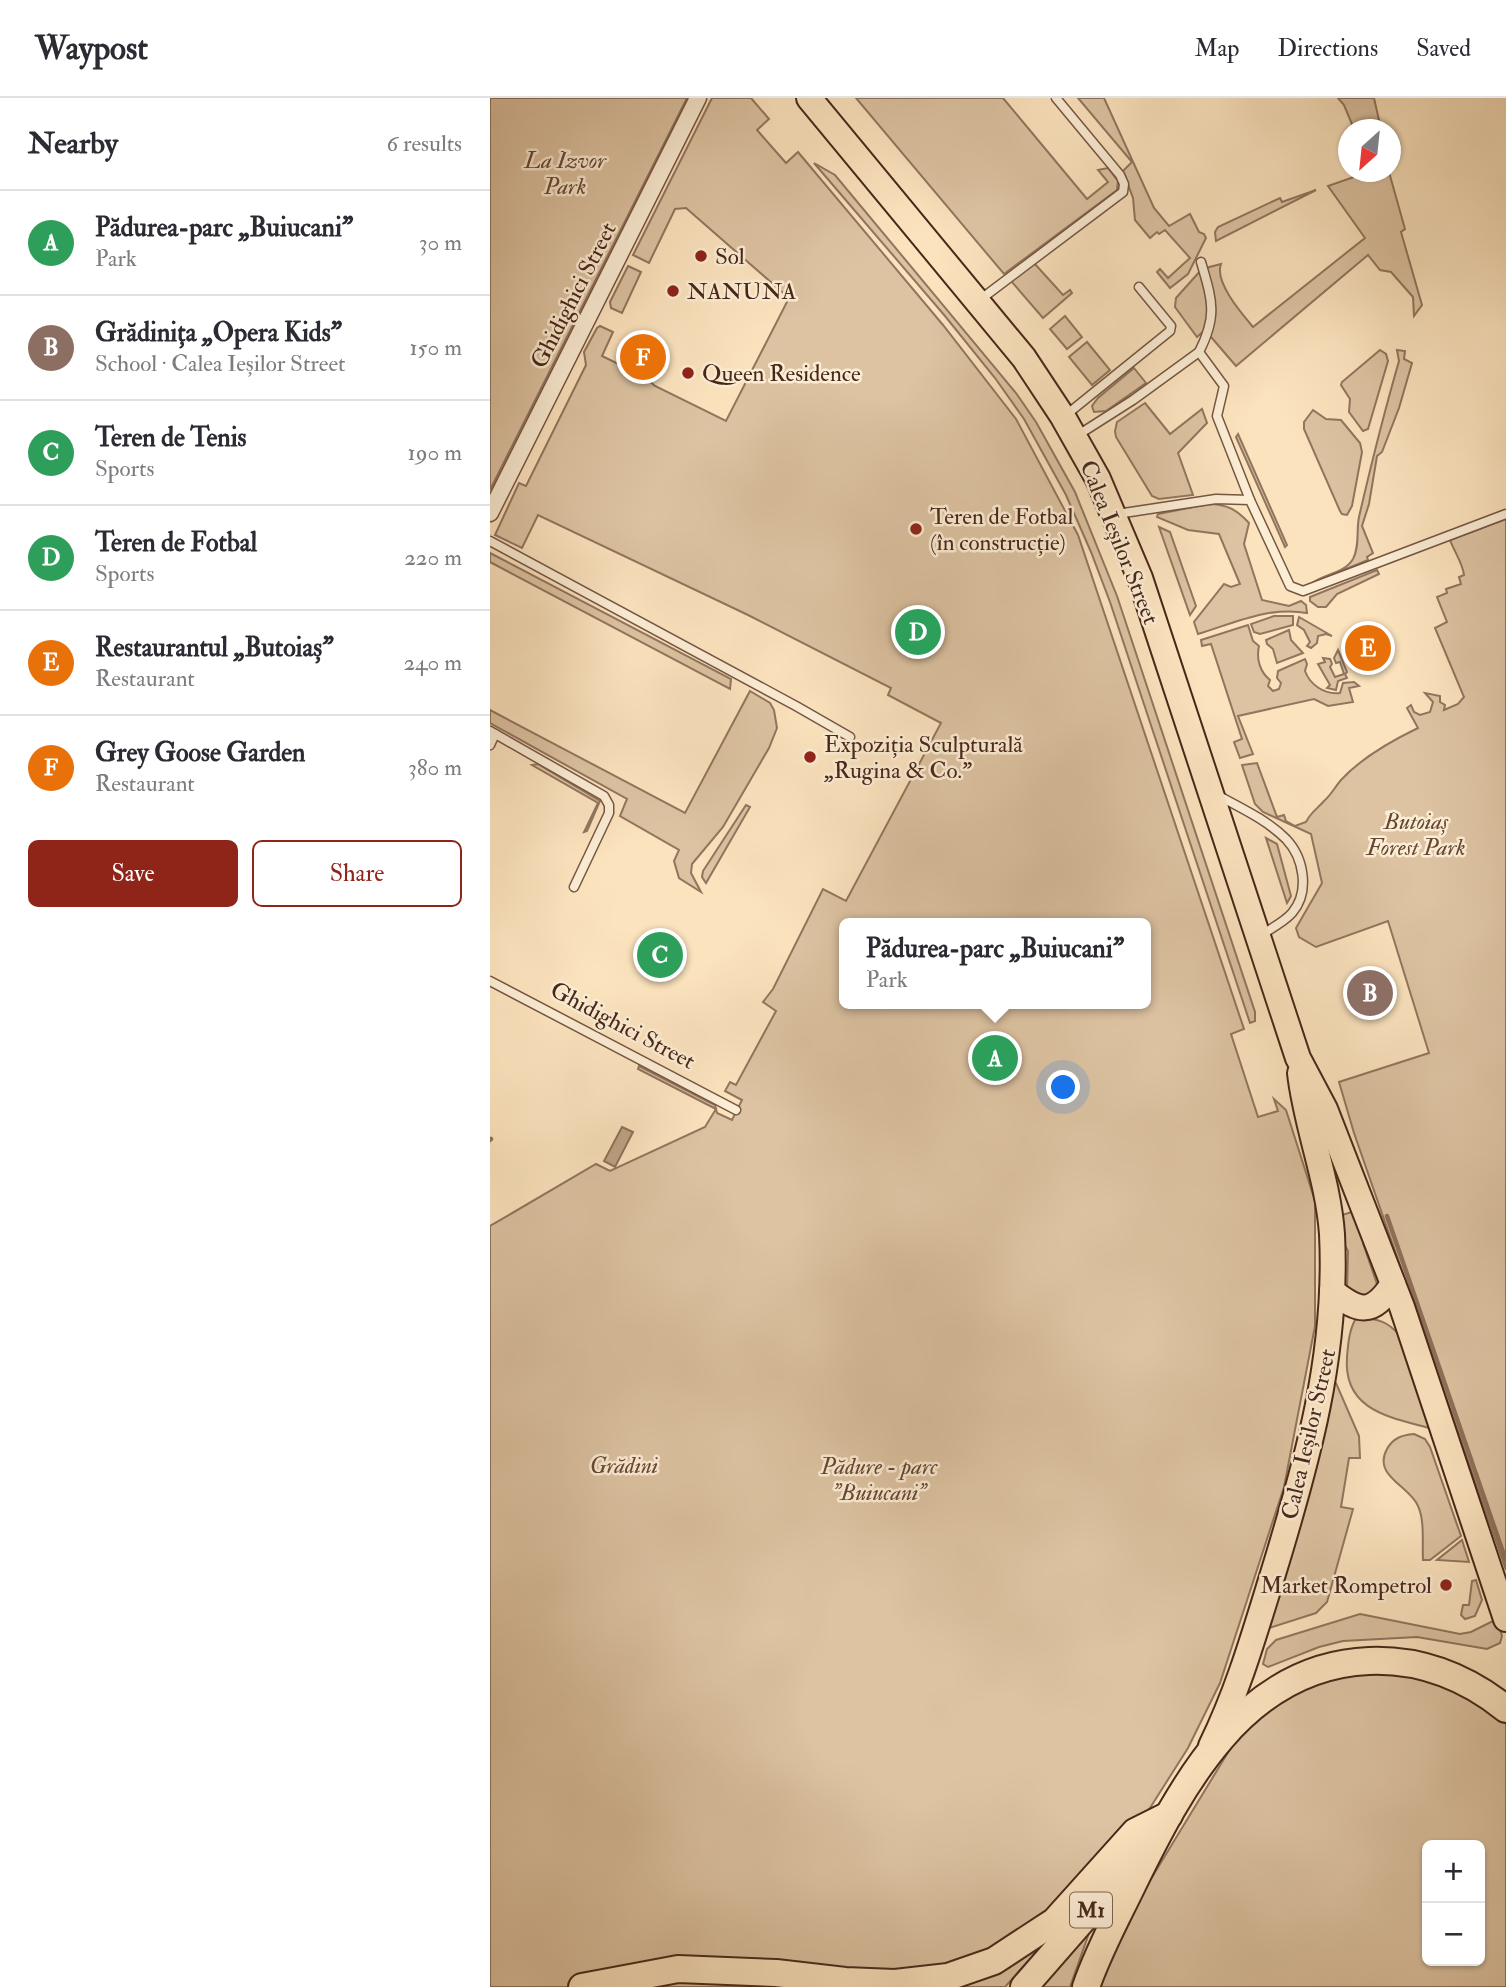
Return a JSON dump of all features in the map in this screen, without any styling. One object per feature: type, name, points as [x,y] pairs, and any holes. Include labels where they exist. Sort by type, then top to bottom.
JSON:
[{"type":"highway","points":[[1086,1987],[1094,1964],[1164,1824],[1205,1757],[1253,1705],[1276,1689],[1310,1673],[1355,1661],[1384,1660],[1439,1670],[1465,1681],[1506,1709]]},
{"type":"highway","points":[[588,1986],[678,1969],[776,1973],[845,1982],[895,1983],[947,1977],[994,1961],[1055,1921],[1135,1832],[1164,1824]]},
{"type":"highway","name":"M1","points":[[1024,1987],[1164,1824]]},
{"type":"main road","name":"Calea Ieșilor Street","points":[[808,98],[1024,358],[1069,427],[1114,515],[1140,578],[1298,1058],[1325,1109],[1393,1284],[1506,1619]]},
{"type":"main road","name":"Calea Ieșilor Street","points":[[1205,1757],[1243,1673],[1296,1501],[1322,1392],[1329,1340],[1332,1291],[1327,1192],[1304,1108],[1298,1058]]},
{"type":"main road","points":[[1332,1291],[1351,1305],[1371,1308],[1385,1297],[1393,1284]]},
{"type":"street","name":"Ghidighici Street","points":[[490,513],[698,98]]},
{"type":"lane","points":[[978,301],[1123,192],[1124,184],[1120,175],[1056,98]]},
{"type":"lane","points":[[1069,427],[1133,400],[1199,352],[1208,336],[1213,315],[1201,262]]},
{"type":"lane","points":[[1069,427],[1170,331],[1171,326],[1139,287]]},
{"type":"lane","points":[[1199,352],[1224,386],[1217,416],[1250,500],[1290,586],[1303,591],[1506,514]]},
{"type":"lane","points":[[1114,515],[1216,499],[1250,500]]},
{"type":"lane","points":[[490,541],[850,737]]},
{"type":"lane","points":[[490,745],[493,733],[604,796],[609,805],[609,813],[574,887]]},
{"type":"lane","points":[[1211,792],[1269,825],[1288,840],[1301,866],[1302,897],[1297,906],[1282,922],[1259,936]]},
{"type":"lane","name":"Ghidighici Street","points":[[490,981],[736,1110]]},
{"type":"green space","name":"La Izvor Park","points":[[490,98],[687,98],[490,490]]},
{"type":"green space","name":"Pădure - parc \"Buiucani\"","points":[[712,98],[751,98],[769,119],[757,130],[786,163],[798,152],[943,325],[1016,419],[1078,535],[1244,1029],[1231,1034],[1258,1117],[1278,1111],[1274,1099],[1286,1110],[1315,1201],[1315,1326],[1284,1487],[1220,1683],[1188,1748],[1150,1808],[1067,1918],[1005,1987],[490,1987],[490,1226],[596,1164],[610,1171],[705,1127],[716,1109],[717,1113],[732,1120],[742,1100],[725,1091],[730,1082],[736,1085],[776,1011],[763,1002],[773,989],[823,889],[846,901],[941,723],[888,695],[891,688],[748,615],[538,515],[522,548],[495,535],[519,483],[526,486],[586,365],[584,352],[600,326],[613,332],[602,356],[726,421],[789,298],[686,208],[675,209],[649,263],[633,255]]},
{"type":"green space","points":[[856,98],[1003,98],[1087,199],[1108,182],[1098,170],[1108,168],[1118,181],[1117,190],[1004,274]]},
{"type":"green space","points":[[1078,98],[1104,98],[1154,208],[1169,226],[1190,214],[1199,232],[1206,238],[1188,274],[1170,288],[1157,272],[1160,269],[1168,278],[1190,258],[1165,230],[1150,238],[1135,220],[1133,198],[1123,171],[1132,162]]},
{"type":"green space","points":[[1338,98],[1374,98],[1379,119],[1350,119]]},
{"type":"green space","points":[[814,163],[835,175],[1016,393],[1036,422],[1075,492],[1117,596],[1255,1012],[1255,1021],[1250,1023],[1110,602],[1066,495],[1024,419],[995,378]]},
{"type":"green space","points":[[1339,182],[1392,182],[1405,229],[1401,232],[1422,305],[1414,316],[1413,297],[1391,272],[1380,270],[1368,255],[1236,366],[1205,330],[1197,337],[1175,307],[1176,298],[1202,269],[1221,264],[1220,271],[1225,288],[1253,327],[1365,238],[1328,186]]},
{"type":"green space","points":[[1316,190],[1216,241],[1215,232],[1218,227],[1280,198],[1282,202]]},
{"type":"green space","points":[[1034,263],[1063,295],[1070,290],[1072,293],[1043,318],[1011,281]]},
{"type":"green space","points":[[628,266],[641,272],[622,313],[611,308],[610,302]]},
{"type":"green space","points":[[1065,316],[1082,337],[1067,349],[1050,329]]},
{"type":"green space","points":[[1087,342],[1110,370],[1092,385],[1069,357]]},
{"type":"green space","points":[[1380,350],[1386,354],[1388,361],[1368,429],[1363,431],[1349,412],[1350,399],[1341,385]]},
{"type":"green space","points":[[1397,350],[1405,351],[1404,359],[1412,363],[1399,408],[1382,452],[1377,456],[1369,504],[1362,526],[1373,553],[1367,557],[1368,560],[1312,583],[1345,567],[1355,554],[1359,517],[1399,361]]},
{"type":"green space","points":[[1134,368],[1146,383],[1106,411],[1094,412],[1092,406],[1098,398]]},
{"type":"green space","points":[[1145,403],[1170,434],[1202,409],[1207,423],[1178,453],[1193,495],[1159,499],[1152,496],[1116,437],[1117,422]]},
{"type":"green space","points":[[1313,410],[1326,419],[1341,420],[1360,443],[1362,452],[1352,506],[1347,515],[1340,511],[1304,429],[1304,422]]},
{"type":"green space","points":[[1238,434],[1287,545],[1285,547],[1236,437]]},
{"type":"green space","points":[[1209,504],[1231,509],[1249,523],[1244,544],[1262,600],[1289,606],[1301,601],[1306,605],[1307,613],[1293,611],[1265,614],[1198,634],[1194,622],[1224,584],[1231,587],[1240,584],[1219,534],[1188,530],[1157,517],[1158,514]]},
{"type":"green space","name":"Butoiaș Forest Park","points":[[1506,519],[1506,1570],[1354,1133],[1339,1082],[1429,1053],[1388,921],[1316,947],[1299,937],[1296,928],[1322,883],[1311,834],[1263,812],[1255,804],[1242,765],[1257,763],[1277,817],[1284,815],[1286,821],[1295,826],[1306,822],[1358,764],[1387,744],[1418,728],[1407,708],[1411,705],[1414,712],[1420,715],[1430,712],[1433,702],[1425,693],[1440,696],[1440,702],[1445,705],[1444,710],[1458,704],[1464,697],[1435,628],[1447,622],[1437,597],[1447,593],[1446,589],[1461,584],[1459,577],[1464,575],[1450,540]]},
{"type":"green space","points":[[1159,527],[1170,532],[1196,606],[1190,615]]},
{"type":"green space","points":[[490,553],[731,679],[730,689],[490,562]]},
{"type":"green space","points":[[1377,570],[1379,574],[1337,594],[1326,607],[1318,607],[1310,601],[1310,597]]},
{"type":"green space","points":[[1274,616],[1293,616],[1293,625],[1260,634],[1254,632],[1251,624]]},
{"type":"green space","points":[[1299,617],[1332,636],[1318,636],[1317,643],[1311,648],[1307,646],[1310,642],[1304,630],[1297,625]]},
{"type":"green space","points":[[1248,625],[1253,641],[1259,646],[1260,665],[1270,680],[1268,686],[1273,691],[1279,689],[1281,683],[1277,678],[1278,671],[1305,659],[1307,676],[1314,685],[1324,691],[1340,693],[1343,683],[1354,682],[1359,686],[1349,688],[1353,702],[1328,706],[1314,699],[1238,716],[1253,754],[1240,758],[1234,742],[1242,739],[1211,644],[1202,646],[1201,640]]},
{"type":"green space","points":[[1289,630],[1291,640],[1303,653],[1277,663],[1273,649],[1266,640]]},
{"type":"green space","points":[[1338,650],[1347,678],[1338,681],[1336,690],[1327,688],[1330,685],[1318,664],[1325,662],[1323,658],[1330,659],[1330,667],[1335,677],[1344,674],[1340,662],[1336,663],[1334,658]]},
{"type":"green space","points":[[750,691],[770,703],[777,728],[769,748],[723,827],[692,864],[691,873],[701,892],[679,878],[674,861],[679,850],[620,816],[627,799],[490,723],[490,710],[685,813]]},
{"type":"green space","points":[[538,764],[600,801],[587,831],[584,832],[598,803],[532,765]]},
{"type":"green space","points":[[746,805],[750,807],[706,883],[702,877],[703,871]]},
{"type":"green space","points":[[1266,838],[1277,844],[1291,896],[1287,903]]},
{"type":"green space","points":[[652,941],[675,953],[667,968],[644,956]]},
{"type":"green space","points":[[639,1066],[715,1105],[716,1109],[638,1069]]},
{"type":"green space","points":[[1358,1210],[1366,1229],[1363,1243],[1379,1290],[1372,1296],[1347,1293],[1348,1251],[1344,1244],[1339,1216]]},
{"type":"green space","points":[[1366,1318],[1387,1324],[1402,1339],[1429,1428],[1384,1415],[1361,1400],[1352,1389],[1348,1375],[1349,1338],[1355,1320]]},
{"type":"green space","points":[[1333,1380],[1359,1436],[1360,1458],[1349,1458],[1341,1507],[1353,1509],[1327,1602],[1316,1613],[1269,1628],[1266,1626]]},
{"type":"green space","points":[[1414,1434],[1425,1439],[1430,1447],[1461,1536],[1430,1560],[1423,1560],[1422,1525],[1418,1506],[1388,1474],[1384,1466],[1387,1449],[1392,1442],[1402,1436]]},
{"type":"green space","points":[[1462,1540],[1469,1562],[1437,1560]]},
{"type":"green space","points":[[1476,1580],[1482,1600],[1475,1616],[1465,1619],[1461,1615],[1463,1605],[1469,1605],[1472,1581]]},
{"type":"green space","points":[[1360,1614],[1460,1634],[1471,1632],[1497,1619],[1502,1636],[1500,1643],[1487,1649],[1417,1637],[1343,1641],[1319,1647],[1268,1667],[1263,1664],[1267,1649],[1276,1640]]},
{"type":"green space","points":[[1366,1670],[1424,1676],[1497,1712],[1506,1723],[1506,1987],[1098,1987],[1143,1892],[1247,1725],[1312,1682]]},
{"type":"green space","points":[[1088,1936],[1070,1987],[1041,1987],[1082,1939]]},
{"type":"shaded area","points":[[622,1127],[633,1132],[615,1167],[604,1161]]},
{"type":"waterway","points":[[1387,1216],[1506,1561]]},
{"type":"place","name":"Sol","points":[[701,256]]},
{"type":"place","name":"NANUNA","points":[[673,291]]},
{"type":"place","name":"Grey Goose Garden","points":[[643,357]]},
{"type":"place","name":"Queen Residence","points":[[688,373]]},
{"type":"place","name":"Teren de Fotbal (în construcție)","points":[[916,529]]},
{"type":"place","name":"Teren de Fotbal","points":[[918,632]]},
{"type":"place","name":"Restaurantul „Butoiaș”","points":[[1368,648]]},
{"type":"place","name":"Expoziția Sculpturală „Rugina & Co.”","points":[[810,757]]},
{"type":"place","name":"Teren de Tenis","points":[[660,955]]},
{"type":"place","name":"Grădinița „Opera Kids”","points":[[1370,993]]},
{"type":"place","name":"Pădurea-parc „Buiucani”","points":[[995,1058]]},
{"type":"place","name":"Market Rompetrol","points":[[1446,1585]]},
{"type":"park label","name":"Grădini","points":[[624,1465]]}]
